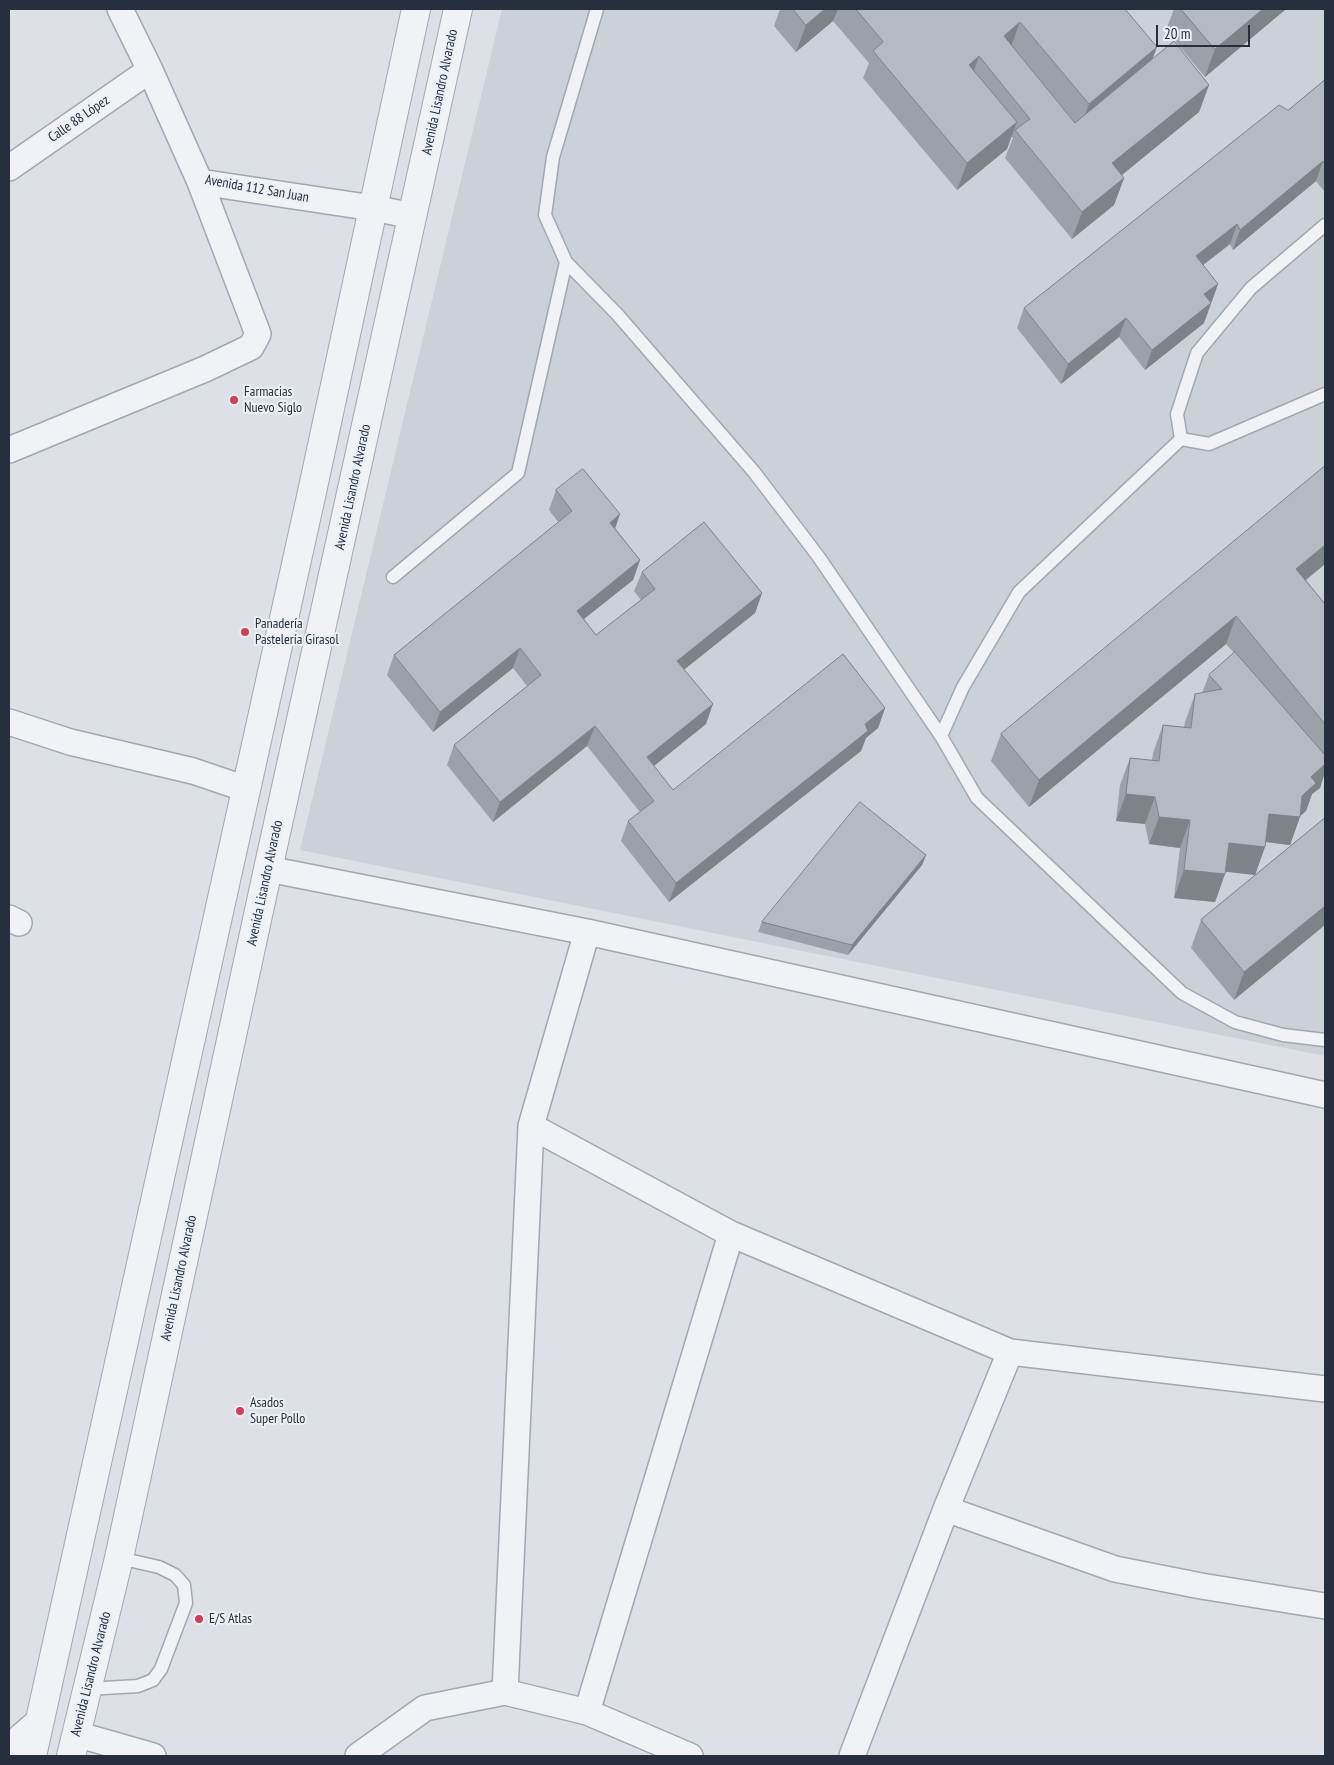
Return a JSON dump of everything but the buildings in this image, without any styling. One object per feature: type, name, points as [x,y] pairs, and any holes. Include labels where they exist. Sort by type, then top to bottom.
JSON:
[{"type":"street","name":"Avenida 112 San Juan","points":[[120,9],[150,70],[200,182],[373,208],[413,216]]},
{"type":"street","points":[[32,1756],[310,502],[416,9]]},
{"type":"street","name":"Avenida Lisandro Alvarado","points":[[74,1745],[119,1558],[268,869],[458,9]]},
{"type":"street","name":"Calle 88 López","points":[[9,168],[150,70]]},
{"type":"street","points":[[9,450],[205,369],[251,347],[258,334],[200,182]]},
{"type":"street","points":[[9,722],[70,742],[193,771],[246,789]]},
{"type":"street","points":[[268,869],[587,932],[1325,1095]]},
{"type":"street","points":[[505,1692],[530,1126],[587,932]]},
{"type":"street","points":[[530,1126],[731,1234],[1010,1352],[1325,1389]]},
{"type":"street","points":[[587,1712],[731,1234]]},
{"type":"street","points":[[852,1756],[946,1508],[1010,1352]]},
{"type":"street","points":[[946,1508],[1115,1569],[1201,1586],[1325,1606]]},
{"type":"street","points":[[358,1756],[425,1708],[505,1692],[587,1712],[690,1756]]},
{"type":"street","points":[[9,1747],[40,1720]]},
{"type":"street","points":[[74,1745],[153,1756]]},
{"type":"lane","points":[[597,9],[553,157],[545,215],[566,262],[617,314],[754,472],[818,556],[941,736],[977,798],[1182,993],[1235,1022],[1283,1034],[1325,1040]]},
{"type":"lane","points":[[1181,439],[1177,414],[1197,353],[1251,288],[1325,225]]},
{"type":"lane","points":[[394,577],[518,473],[566,262]]},
{"type":"lane","points":[[1181,439],[1209,444],[1325,394]]},
{"type":"lane","points":[[941,736],[962,687],[1019,592],[1181,439]]},
{"type":"lane","points":[[87,1689],[138,1686],[153,1680],[161,1669],[186,1603],[184,1585],[175,1575],[159,1567],[119,1558]]},
{"type":"shaded area","points":[[502,9],[1325,9],[1325,1056],[300,850]]},
{"type":"place","name":"Farmacias Nuevo Siglo","points":[[234,400]]},
{"type":"place","name":"Panadería Pastelería Girasol","points":[[245,632]]},
{"type":"place","name":"Asados Super Pollo","points":[[240,1411]]},
{"type":"place","name":"E/S Atlas","points":[[199,1619]]}]
